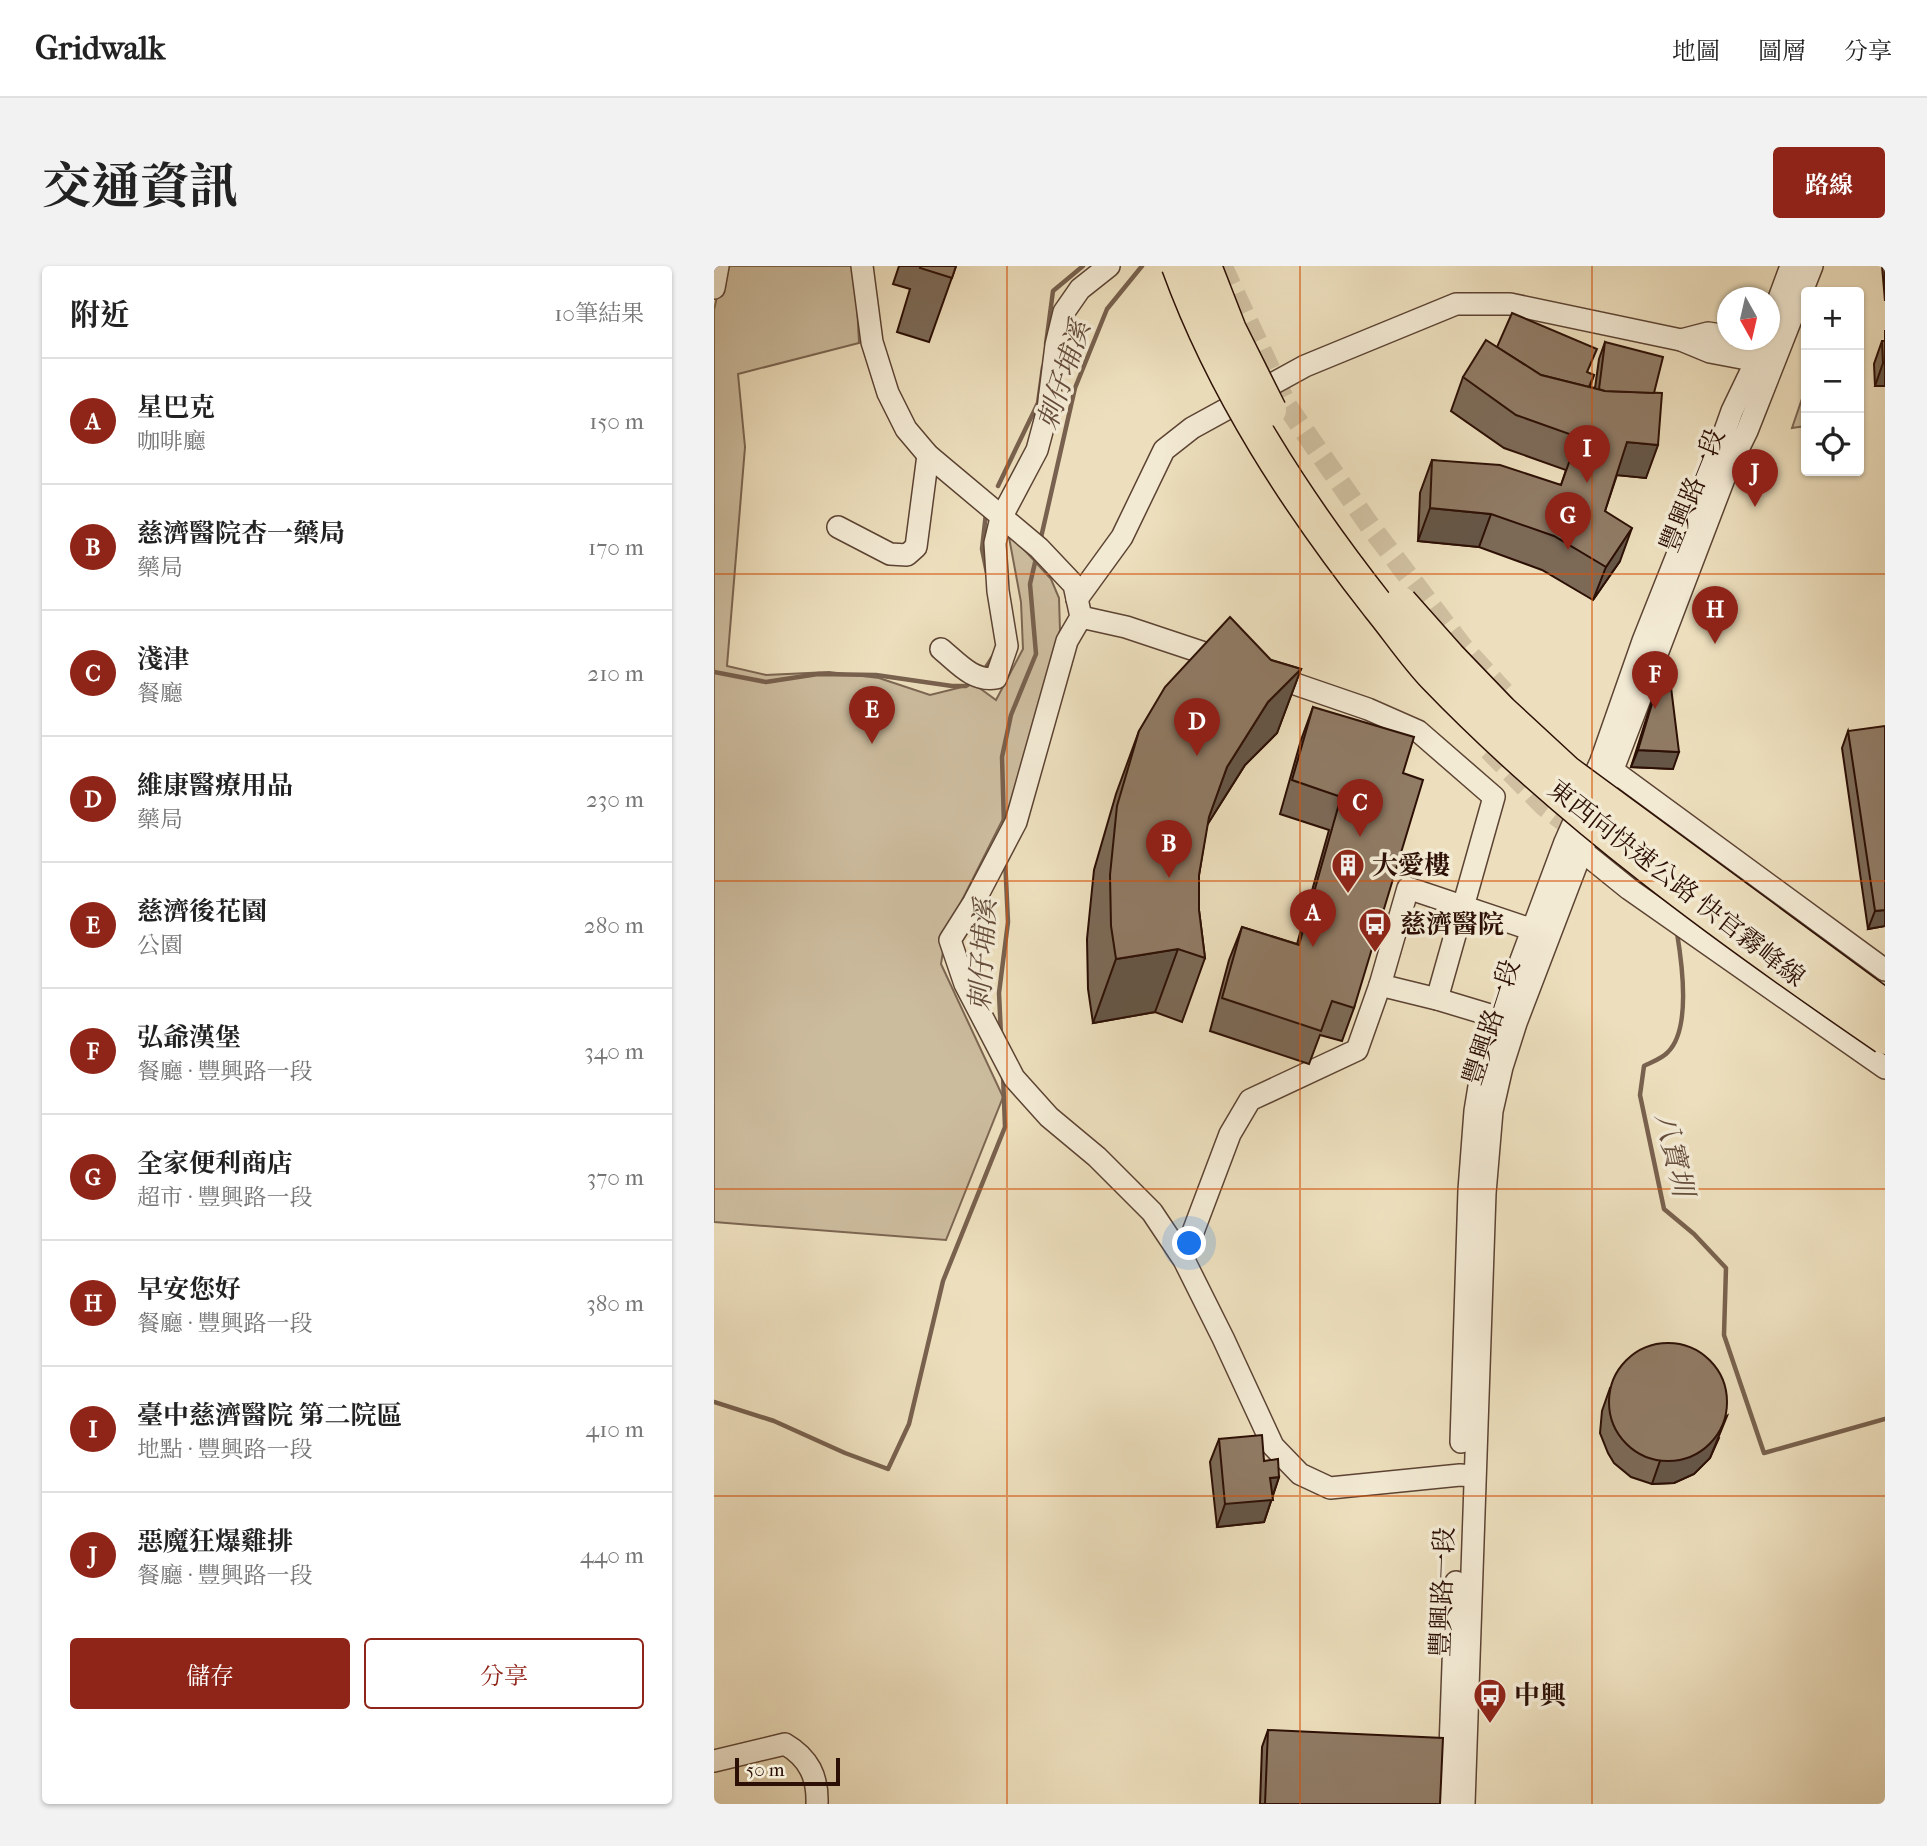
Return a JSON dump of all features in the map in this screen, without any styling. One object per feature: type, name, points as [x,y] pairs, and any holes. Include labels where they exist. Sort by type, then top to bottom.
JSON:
[{"type":"highway","name":"東西向快速公路 快官霧峰線","points":[[1178,266],[1210,342],[1296,497],[1432,675],[1486,728],[1627,850],[1816,991],[1885,1038]]},
{"type":"highway","name":"東西向快速公路 快官霧峰線","points":[[1205,266],[1230,330],[1273,416],[1313,486],[1353,542],[1449,657],[1501,711],[1567,772],[1885,1006]]},
{"type":"street","points":[[714,288],[718,266]]},
{"type":"street","points":[[862,266],[872,342],[888,393],[906,429],[928,456],[1039,548],[1074,585],[1079,608]]},
{"type":"street","points":[[941,649],[974,676],[985,680],[996,678],[1007,646],[998,591],[995,543],[1001,518],[1037,450],[1048,409],[1056,345],[1064,312],[1080,289],[1109,266]]},
{"type":"street","name":"豐興路一段","points":[[1780,300],[1791,266]]},
{"type":"street","name":"豐興路一段","points":[[1780,320],[1811,266]]},
{"type":"street","points":[[1467,1475],[1330,1488],[1300,1474],[1273,1446],[1184,1260],[1152,1212],[1097,1157],[1049,1116],[1014,1078],[965,985],[950,940],[974,902],[1016,822],[1067,641],[1079,608],[1122,537],[1164,450],[1192,428],[1305,366],[1456,304],[1510,304],[1681,340],[1710,352],[1724,350]]},
{"type":"street","points":[[1681,340],[1708,333],[1717,334]]},
{"type":"street","name":"豐興路一段","points":[[1448,1804],[1485,1193],[1492,1111],[1502,1067],[1508,1020],[1574,847],[1725,476],[1747,431],[1765,350]]},
{"type":"street","points":[[838,527],[890,554],[907,555],[916,547],[928,456]]},
{"type":"street","points":[[1079,608],[1126,627],[1368,709],[1418,730],[1494,797],[1437,999]]},
{"type":"street","points":[[1607,766],[1885,970]]},
{"type":"street","points":[[1574,847],[1629,889],[1885,1068]]},
{"type":"street","points":[[1193,1232],[1230,1134],[1250,1101],[1357,1050],[1380,985],[1408,888],[1542,933]]},
{"type":"street","points":[[1380,985],[1508,1020]]},
{"type":"street","name":"豐興路一段","points":[[1464,1804],[1467,1475]]},
{"type":"street","points":[[714,1761],[785,1744],[798,1752],[818,1784],[817,1804]]},
{"type":"shaded area","points":[[724,266],[855,266],[859,343],[738,374],[745,447],[727,666],[766,675],[829,672],[879,678],[930,695],[974,684],[996,700],[1023,649],[1021,602],[1008,532],[1051,579],[1059,598],[1060,630],[1019,787],[946,932],[941,964],[1003,1097],[946,1240],[714,1222],[714,310]]},
{"type":"shaded area","points":[[1801,402],[1801,427],[1792,428]]},
{"type":"building","points":[[956,266],[952,278],[920,268]]},
{"type":"building","points":[[1512,313],[1597,349],[1587,372],[1594,375],[1589,387],[1541,375],[1497,347]]},
{"type":"building","points":[[1486,340],[1541,375],[1605,391],[1662,393],[1658,445],[1627,442],[1605,511],[1632,528],[1606,567],[1554,536],[1491,514],[1430,508],[1432,460],[1500,465],[1561,485],[1578,437],[1516,415],[1463,377]]},
{"type":"building","points":[[1882,341],[1885,341],[1885,363],[1883,363]]},
{"type":"building","points":[[1605,342],[1663,357],[1654,393],[1599,389]]},
{"type":"building","points":[[1230,617],[1271,660],[1301,669],[1268,702],[1227,767],[1209,817],[1199,875],[1199,910],[1205,958],[1178,949],[1116,959],[1111,926],[1110,875],[1117,806],[1139,731],[1165,687]]},
{"type":"building","points":[[1662,671],[1669,671],[1679,752],[1638,750]]},
{"type":"building","name":"大愛樓","points":[[1313,707],[1414,737],[1403,773],[1423,780],[1354,1008],[1332,1001],[1321,1031],[1222,998],[1242,927],[1299,945],[1341,797],[1292,780]]},
{"type":"building","points":[[1885,726],[1885,910],[1875,911],[1848,731]]},
{"type":"building","points":[[1668,1343],[1691,1347],[1710,1360],[1723,1379],[1727,1402],[1723,1425],[1710,1444],[1691,1457],[1668,1461],[1645,1457],[1626,1444],[1613,1425],[1609,1402],[1613,1379],[1626,1360],[1645,1347]]},
{"type":"building","points":[[1262,1435],[1264,1461],[1278,1459],[1279,1477],[1270,1478],[1273,1500],[1225,1504],[1219,1439]]},
{"type":"building","points":[[1268,1730],[1443,1738],[1440,1804],[1265,1804]]},
{"type":"waterway","points":[[1046,344],[1053,291],[1083,266]]},
{"type":"waterway","name":"刺仔埔溪","points":[[1040,542],[1075,388],[1107,309],[1142,266]]},
{"type":"waterway","points":[[998,486],[1038,403],[1043,367]]},
{"type":"waterway","points":[[986,513],[982,549],[987,573]]},
{"type":"waterway","name":"刺仔埔溪","points":[[1004,825],[1002,757],[1011,715],[1036,654],[1030,584],[1037,554]]},
{"type":"waterway","points":[[985,669],[994,655]]},
{"type":"waterway","points":[[714,672],[766,682],[818,674],[876,675],[952,686],[966,686],[972,682]]},
{"type":"waterway","name":"刺仔埔溪","points":[[1001,1035],[999,993],[1008,922],[1005,858]]},
{"type":"waterway","name":"八寶圳","points":[[1677,933],[1683,995],[1680,1028],[1668,1052],[1644,1066],[1640,1095],[1664,1209],[1694,1234],[1726,1268],[1724,1335],[1764,1453],[1885,1419]]},
{"type":"waterway","name":"刺仔埔溪","points":[[714,1402],[774,1421],[888,1469],[909,1424],[943,1281],[1005,1127],[1003,1075]]},
{"type":"tunnel","points":[[1222,266],[1287,406],[1370,526],[1461,645],[1504,692]]},
{"type":"tunnel","points":[[1489,750],[1544,806],[1640,879]]},
{"type":"tunnel","points":[[1807,929],[1885,985]]},
{"type":"place","name":"臺中慈濟醫院 第二院區","points":[[1587,483]]},
{"type":"place","name":"惡魔狂爆雞排","points":[[1755,507]]},
{"type":"place","name":"全家便利商店","points":[[1568,550]]},
{"type":"place","name":"早安您好","points":[[1715,644]]},
{"type":"place","name":"弘爺漢堡","points":[[1655,709]]},
{"type":"place","name":"慈濟後花園","points":[[872,744]]},
{"type":"place","name":"維康醫療用品","points":[[1197,756]]},
{"type":"place","name":"淺津","points":[[1360,837]]},
{"type":"place","name":"慈濟醫院杏一藥局","points":[[1169,878]]},
{"type":"place","name":"大愛樓","points":[[1348,895]]},
{"type":"place","name":"星巴克","points":[[1313,947]]},
{"type":"place","name":"慈濟醫院","points":[[1375,954]]},
{"type":"place","name":"中興","points":[[1490,1725]]}]
